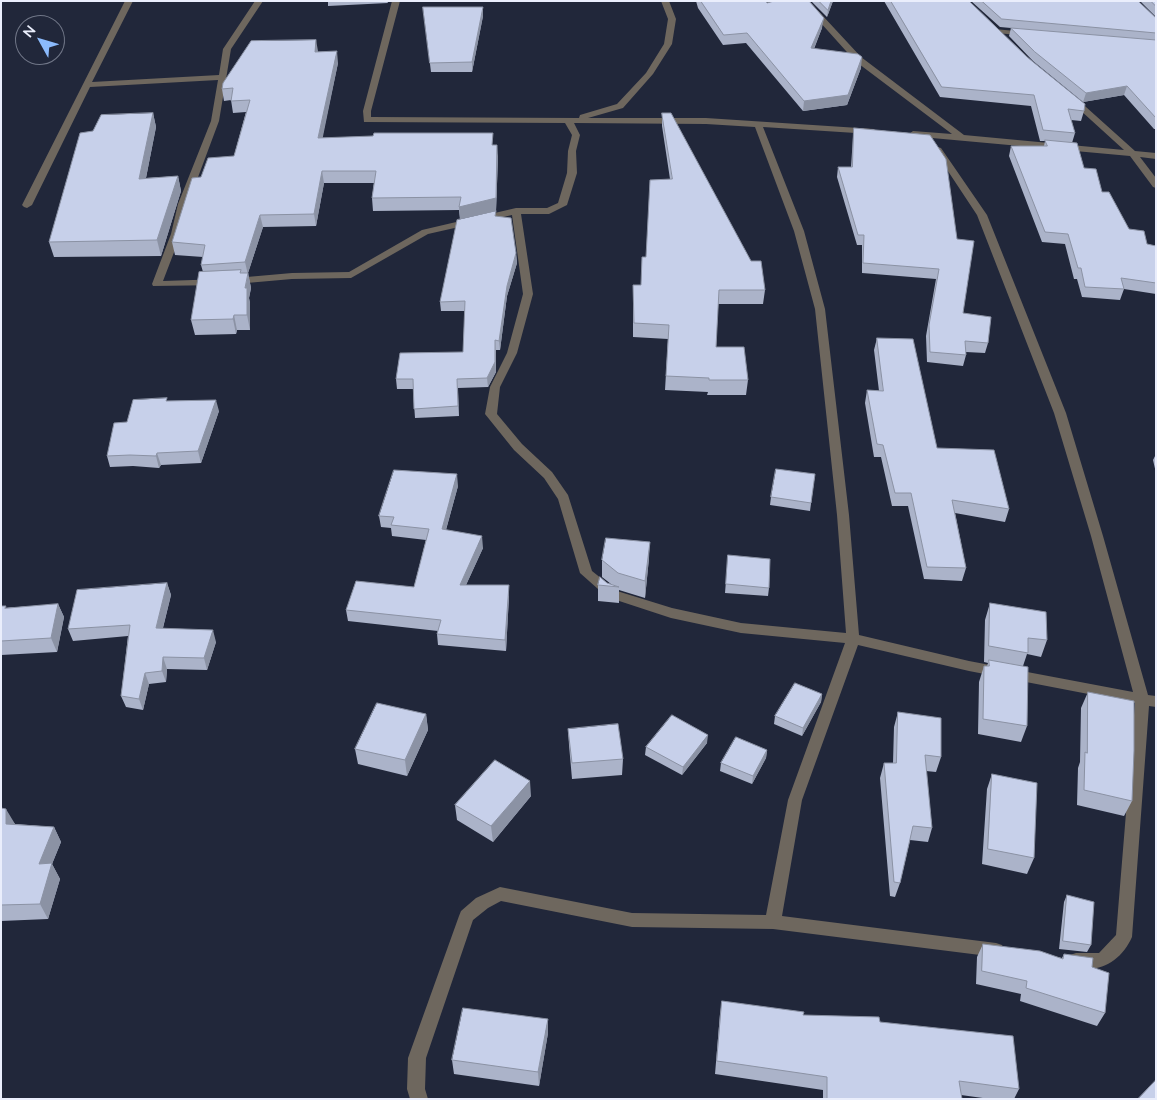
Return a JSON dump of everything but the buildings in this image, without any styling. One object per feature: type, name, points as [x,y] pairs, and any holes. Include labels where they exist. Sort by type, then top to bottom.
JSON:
[{"type":"street","points":[[26,205],[129,1]]},
{"type":"street","points":[[259,1],[227,49],[215,121],[183,204],[176,234],[157,284],[224,282],[292,276],[351,275],[425,232],[516,211],[549,210],[562,205],[572,173],[572,151],[576,135],[568,121]]},
{"type":"street","points":[[396,1],[367,111],[367,120],[706,121],[879,132]]},
{"type":"street","points":[[568,121],[620,106],[648,74],[668,44],[672,19],[665,1]]},
{"type":"street","points":[[805,1],[858,59],[962,138]]},
{"type":"street","points":[[1010,44],[994,28],[1037,34]]},
{"type":"street","points":[[87,86],[222,77]]},
{"type":"street","points":[[1064,93],[1133,154],[1156,185]]},
{"type":"street","points":[[758,124],[799,231],[820,310],[843,515],[853,640],[830,698],[796,800],[781,870],[773,922]]},
{"type":"street","points":[[899,133],[1156,156]]},
{"type":"street","points":[[928,135],[982,215],[1060,413],[1149,701],[1124,937],[1114,953],[1096,963],[1057,958]]},
{"type":"street","points":[[516,211],[528,294],[512,352],[495,387],[491,414],[518,447],[548,475],[564,498],[586,573],[612,594],[671,613],[741,628],[853,640],[979,668],[1149,701]]},
{"type":"street","points":[[420,1099],[416,1089],[417,1058],[466,916],[482,903],[500,894],[632,920],[773,922],[1008,952]]}]
